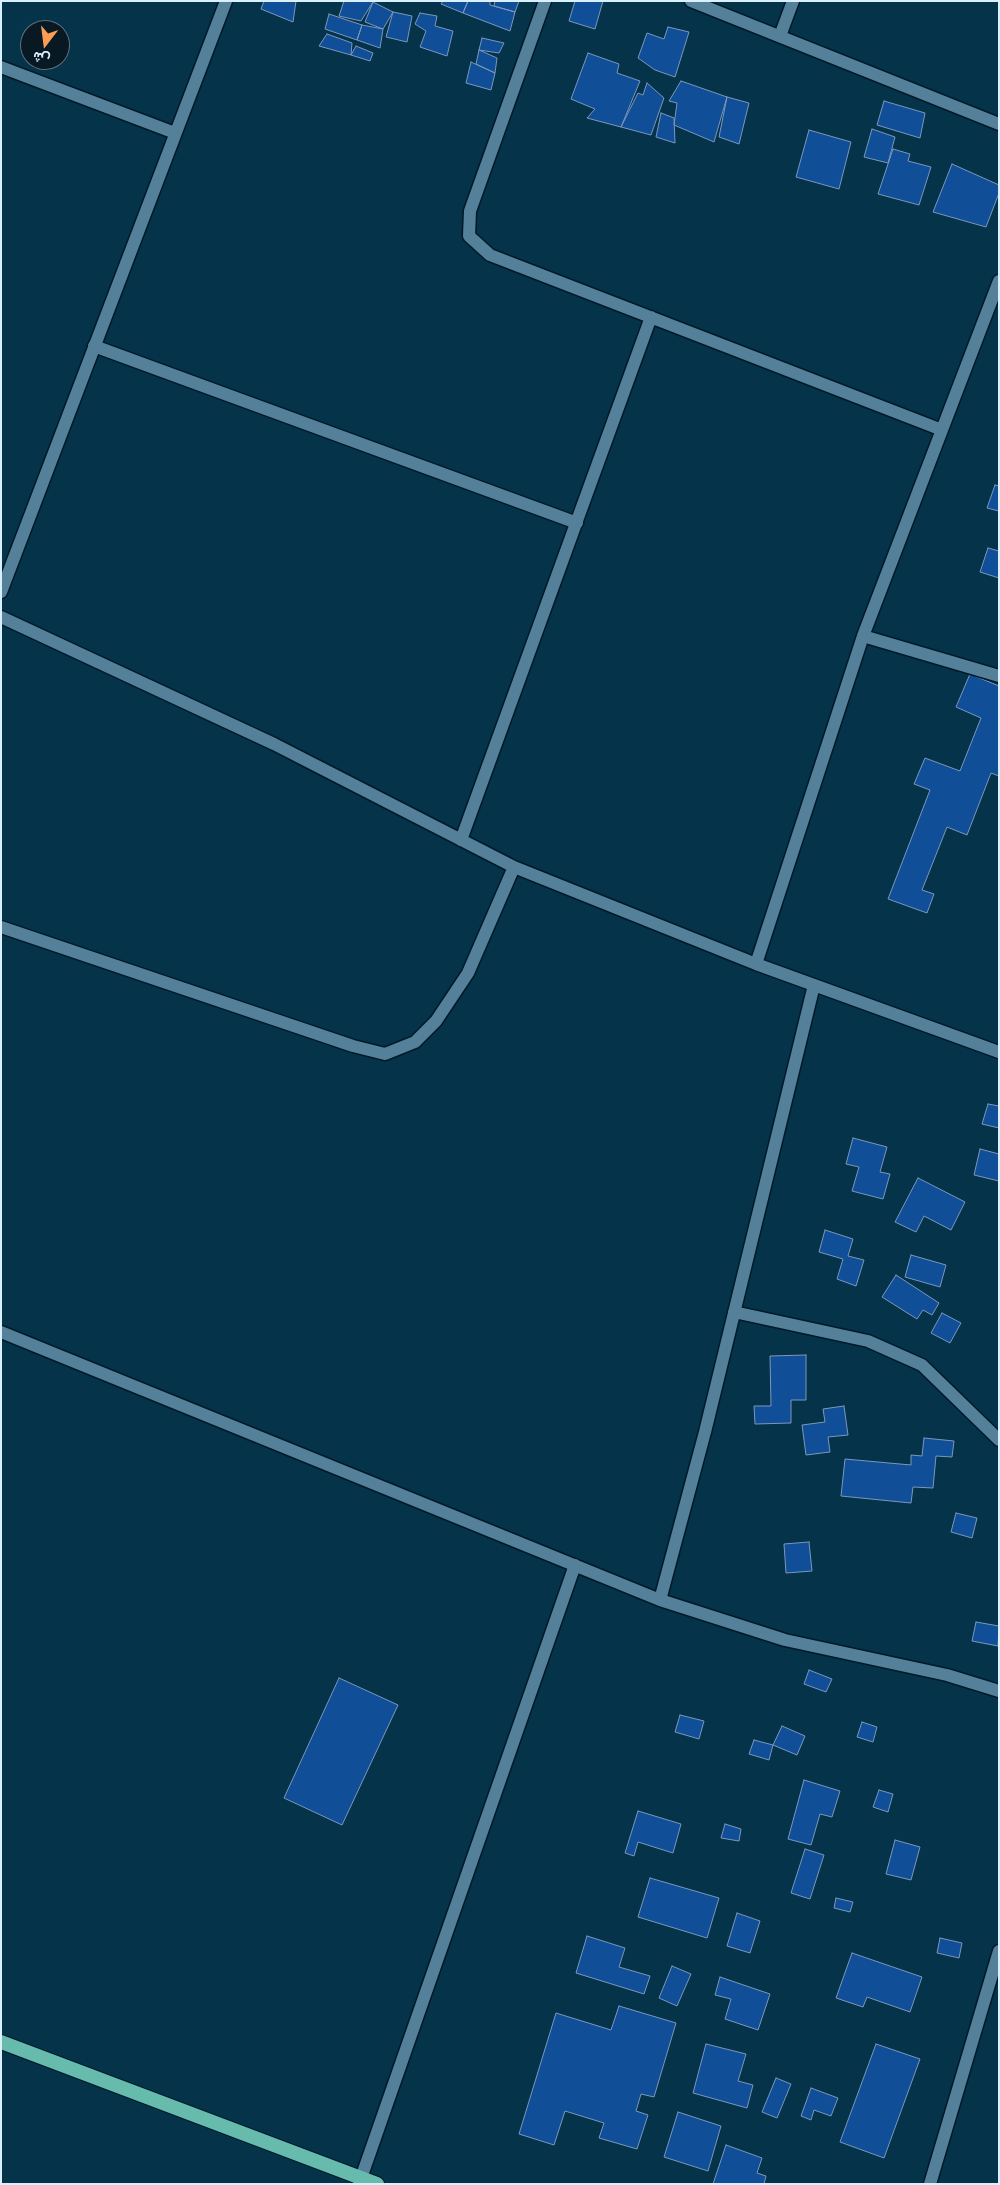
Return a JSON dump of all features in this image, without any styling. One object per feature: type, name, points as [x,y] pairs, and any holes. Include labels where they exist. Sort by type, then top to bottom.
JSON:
[{"type":"highway","points":[[1,2042],[361,2181],[377,2184]]},
{"type":"street","points":[[1,592],[226,1]]},
{"type":"street","points":[[545,1],[470,211],[469,236],[490,255],[942,430]]},
{"type":"street","points":[[691,1],[999,124]]},
{"type":"street","points":[[780,36],[793,1]]},
{"type":"street","points":[[1,67],[175,133]]},
{"type":"street","points":[[756,964],[863,636],[999,281]]},
{"type":"street","points":[[461,840],[651,317]]},
{"type":"street","points":[[94,346],[577,523]]},
{"type":"street","points":[[1,616],[274,744],[514,867],[756,964],[999,1052]]},
{"type":"street","points":[[863,636],[999,676]]},
{"type":"street","points":[[1,927],[353,1046],[385,1054],[415,1042],[436,1021],[468,973],[514,867]]},
{"type":"street","points":[[660,1600],[705,1432],[814,985]]},
{"type":"street","points":[[734,1312],[868,1341],[922,1365],[999,1440]]},
{"type":"street","points":[[1,1332],[660,1600],[784,1640],[947,1675],[999,1691]]},
{"type":"street","points":[[361,2181],[575,1565]]},
{"type":"street","points":[[930,2184],[999,1951]]},
{"type":"building","points":[[264,1],[296,1],[293,22],[261,9]]},
{"type":"building","points":[[344,1],[373,2],[361,21],[339,16]]},
{"type":"building","points":[[443,1],[468,1],[463,13],[441,4]]},
{"type":"building","points":[[468,1],[490,1],[490,5],[515,12],[510,31],[463,13]]},
{"type":"building","points":[[495,1],[519,1],[515,12],[494,6]]},
{"type":"building","points":[[575,1],[603,1],[595,29],[569,21]]},
{"type":"building","points":[[373,2],[393,12],[383,29],[365,22]]},
{"type":"building","points":[[393,12],[412,16],[407,42],[386,37]]},
{"type":"building","points":[[420,13],[437,16],[435,26],[453,31],[447,56],[420,47],[426,31],[415,24]]},
{"type":"building","points":[[329,14],[362,25],[357,40],[325,29]]},
{"type":"building","points":[[362,25],[383,29],[380,48],[357,40]]},
{"type":"building","points":[[668,27],[689,32],[675,77],[655,70],[638,58],[647,33],[664,39]]},
{"type":"building","points":[[327,34],[352,43],[351,55],[319,46]]},
{"type":"building","points":[[482,38],[504,43],[499,53],[479,50]]},
{"type":"building","points":[[356,46],[373,53],[370,61],[351,55]]},
{"type":"building","points":[[479,50],[497,58],[495,73],[476,64]]},
{"type":"building","points":[[588,53],[619,64],[617,73],[640,81],[621,127],[587,118],[595,109],[571,99]]},
{"type":"building","points":[[471,62],[495,73],[491,90],[466,83]]},
{"type":"building","points":[[681,81],[727,97],[714,142],[674,125],[677,103],[669,101]]},
{"type":"building","points":[[647,83],[664,98],[651,135],[621,127],[638,93],[643,95]]},
{"type":"building","points":[[727,97],[749,103],[739,144],[719,137]]},
{"type":"building","points":[[884,101],[925,113],[920,138],[877,125]]},
{"type":"building","points":[[661,113],[674,118],[675,143],[656,137]]},
{"type":"building","points":[[872,129],[895,137],[888,163],[864,157]]},
{"type":"building","points":[[809,130],[851,142],[839,189],[796,177]]},
{"type":"building","points":[[893,149],[910,154],[908,161],[931,167],[919,205],[878,194]]},
{"type":"building","points":[[952,164],[999,185],[999,193],[986,227],[933,212]]},
{"type":"building","points":[[995,485],[999,486],[999,511],[987,508]]},
{"type":"building","points":[[988,548],[999,551],[999,578],[980,572]]},
{"type":"building","points":[[970,674],[999,686],[999,776],[991,773],[967,835],[947,827],[922,890],[934,894],[927,913],[888,899],[930,790],[914,784],[925,758],[960,771],[981,718],[956,707]]},
{"type":"building","points":[[988,1104],[999,1106],[999,1128],[982,1124]]},
{"type":"building","points":[[853,1138],[887,1147],[880,1172],[890,1174],[883,1199],[852,1191],[859,1167],[846,1164]]},
{"type":"building","points":[[980,1149],[999,1154],[999,1181],[974,1175]]},
{"type":"building","points":[[918,1178],[965,1202],[951,1230],[924,1216],[916,1232],[895,1222]]},
{"type":"building","points":[[825,1230],[853,1239],[848,1256],[864,1260],[856,1286],[837,1279],[843,1259],[819,1252]]},
{"type":"building","points":[[911,1255],[946,1265],[940,1287],[905,1277]]},
{"type":"building","points":[[896,1275],[939,1303],[932,1315],[923,1310],[917,1319],[882,1297]]},
{"type":"building","points":[[942,1313],[961,1323],[950,1343],[931,1333]]},
{"type":"building","points":[[806,1355],[806,1400],[791,1400],[791,1423],[755,1424],[754,1406],[771,1406],[770,1356]]},
{"type":"building","points":[[844,1406],[848,1435],[828,1437],[830,1452],[806,1455],[802,1425],[825,1422],[823,1409]]},
{"type":"building","points":[[924,1438],[954,1441],[952,1457],[936,1456],[933,1488],[913,1487],[911,1503],[841,1496],[845,1459],[911,1465],[911,1455],[922,1456]]},
{"type":"building","points":[[956,1513],[977,1518],[972,1538],[951,1532]]},
{"type":"building","points":[[809,1542],[812,1571],[786,1573],[784,1544]]},
{"type":"building","points":[[976,1622],[999,1626],[998,1646],[972,1641]]},
{"type":"building","points":[[809,1670],[832,1679],[826,1692],[804,1684]]},
{"type":"building","points":[[339,1678],[398,1705],[342,1825],[284,1798]]},
{"type":"building","points":[[680,1715],[704,1721],[699,1739],[675,1732]]},
{"type":"building","points":[[862,1722],[877,1727],[873,1742],[857,1737]]},
{"type":"building","points":[[782,1726],[805,1736],[797,1755],[773,1745]]},
{"type":"building","points":[[754,1740],[773,1745],[769,1760],[749,1754]]},
{"type":"building","points":[[804,1780],[840,1791],[832,1817],[820,1814],[811,1845],[788,1839]]},
{"type":"building","points":[[879,1790],[893,1794],[888,1812],[873,1807]]},
{"type":"building","points":[[638,1811],[681,1824],[673,1853],[638,1842],[634,1856],[625,1853]]},
{"type":"building","points":[[725,1824],[741,1829],[739,1841],[721,1838]]},
{"type":"building","points":[[895,1840],[920,1847],[911,1880],[886,1874]]},
{"type":"building","points":[[805,1849],[824,1855],[810,1899],[791,1893]]},
{"type":"building","points":[[650,1878],[719,1898],[707,1938],[638,1917]]},
{"type":"building","points":[[836,1898],[853,1902],[850,1912],[834,1908]]},
{"type":"building","points":[[737,1913],[760,1921],[750,1953],[727,1946]]},
{"type":"building","points":[[587,1936],[625,1948],[619,1967],[650,1976],[644,1994],[576,1973]]},
{"type":"building","points":[[940,1938],[962,1943],[959,1958],[937,1953]]},
{"type":"building","points":[[852,1953],[922,1977],[910,2012],[867,1997],[863,2007],[836,1998]]},
{"type":"building","points":[[672,1966],[691,1974],[677,2006],[659,1998]]},
{"type":"building","points":[[720,1977],[770,1994],[758,2030],[725,2019],[731,1999],[715,1995]]},
{"type":"building","points":[[619,2006],[676,2023],[654,2097],[641,2094],[636,2111],[648,2115],[637,2149],[599,2138],[604,2123],[565,2111],[554,2145],[519,2134],[556,2013],[611,2030]]},
{"type":"building","points":[[706,2044],[746,2054],[738,2081],[753,2085],[747,2108],[693,2093]]},
{"type":"building","points":[[876,2044],[920,2059],[884,2158],[840,2142]]},
{"type":"building","points":[[776,2078],[791,2084],[777,2118],[762,2112]]},
{"type":"building","points":[[811,2088],[838,2098],[831,2116],[814,2110],[811,2120],[801,2116]]},
{"type":"building","points":[[678,2112],[721,2126],[708,2171],[664,2157]]},
{"type":"building","points":[[726,2145],[762,2158],[757,2173],[766,2176],[764,2184],[713,2184]]}]
